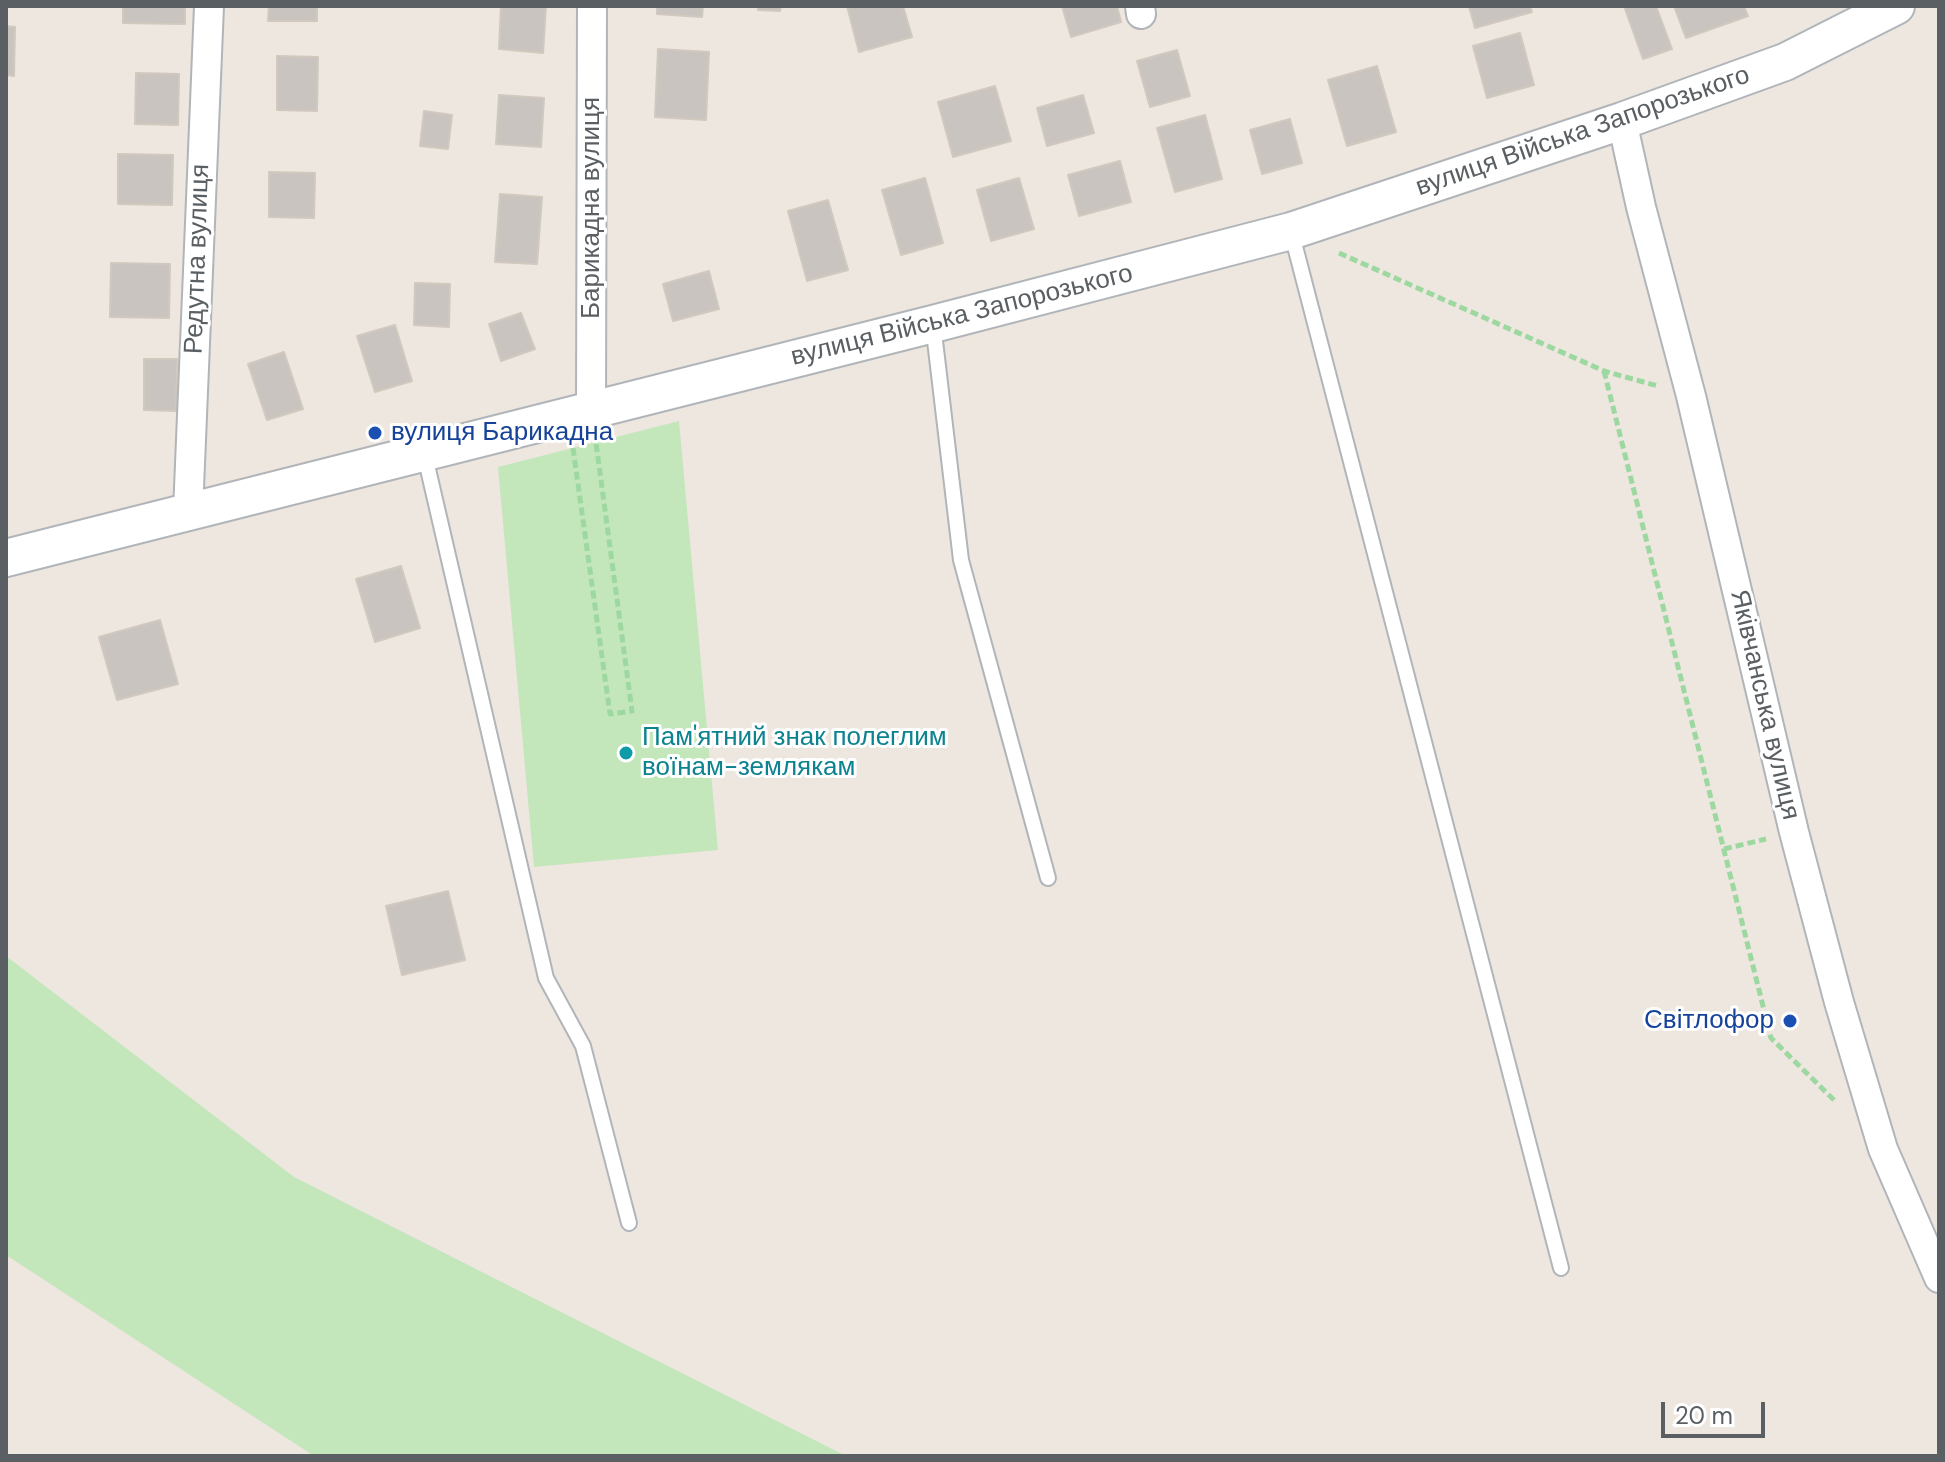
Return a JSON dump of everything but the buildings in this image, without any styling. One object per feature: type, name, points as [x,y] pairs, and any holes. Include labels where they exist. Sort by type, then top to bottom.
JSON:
[{"type":"street","name":"Редутна вулиця","points":[[188,512],[209,6]]},
{"type":"street","name":"Барикадна вулиця","points":[[580,413],[592,6]]},
{"type":"street","name":"вулиця Війська Запорозького","points":[[6,558],[1291,231],[1622,121],[1785,62],[1896,6]]},
{"type":"street","name":"Яківчанська вулиця","points":[[1622,121],[1641,207],[1691,396],[1794,832],[1839,1002],[1883,1149],[1939,1278]]},
{"type":"lane","points":[[1291,231],[1561,1268]]},
{"type":"lane","points":[[933,324],[961,560],[1048,878]]},
{"type":"lane","points":[[424,452],[546,978],[583,1046],[629,1223]]},
{"type":"path","points":[[1291,231],[1604,371],[1691,396]]},
{"type":"path","points":[[1604,371],[1771,1038],[1838,1105]]},
{"type":"path","points":[[580,413],[632,711],[610,714],[580,413]]},
{"type":"path","points":[[1724,849],[1794,832]]},
{"type":"green space","points":[[679,421],[718,850],[534,867],[498,467]]},
{"type":"green space","points":[[6,956],[294,1177],[846,1456],[314,1456],[6,1255]]},
{"type":"place","name":"вулиця Барикадна","points":[[375,433]]},
{"type":"place","name":"Пам'ятний знак полеглим воїнам-землякам","points":[[626,753]]},
{"type":"place","name":"Світлофор","points":[[1790,1021]]}]
